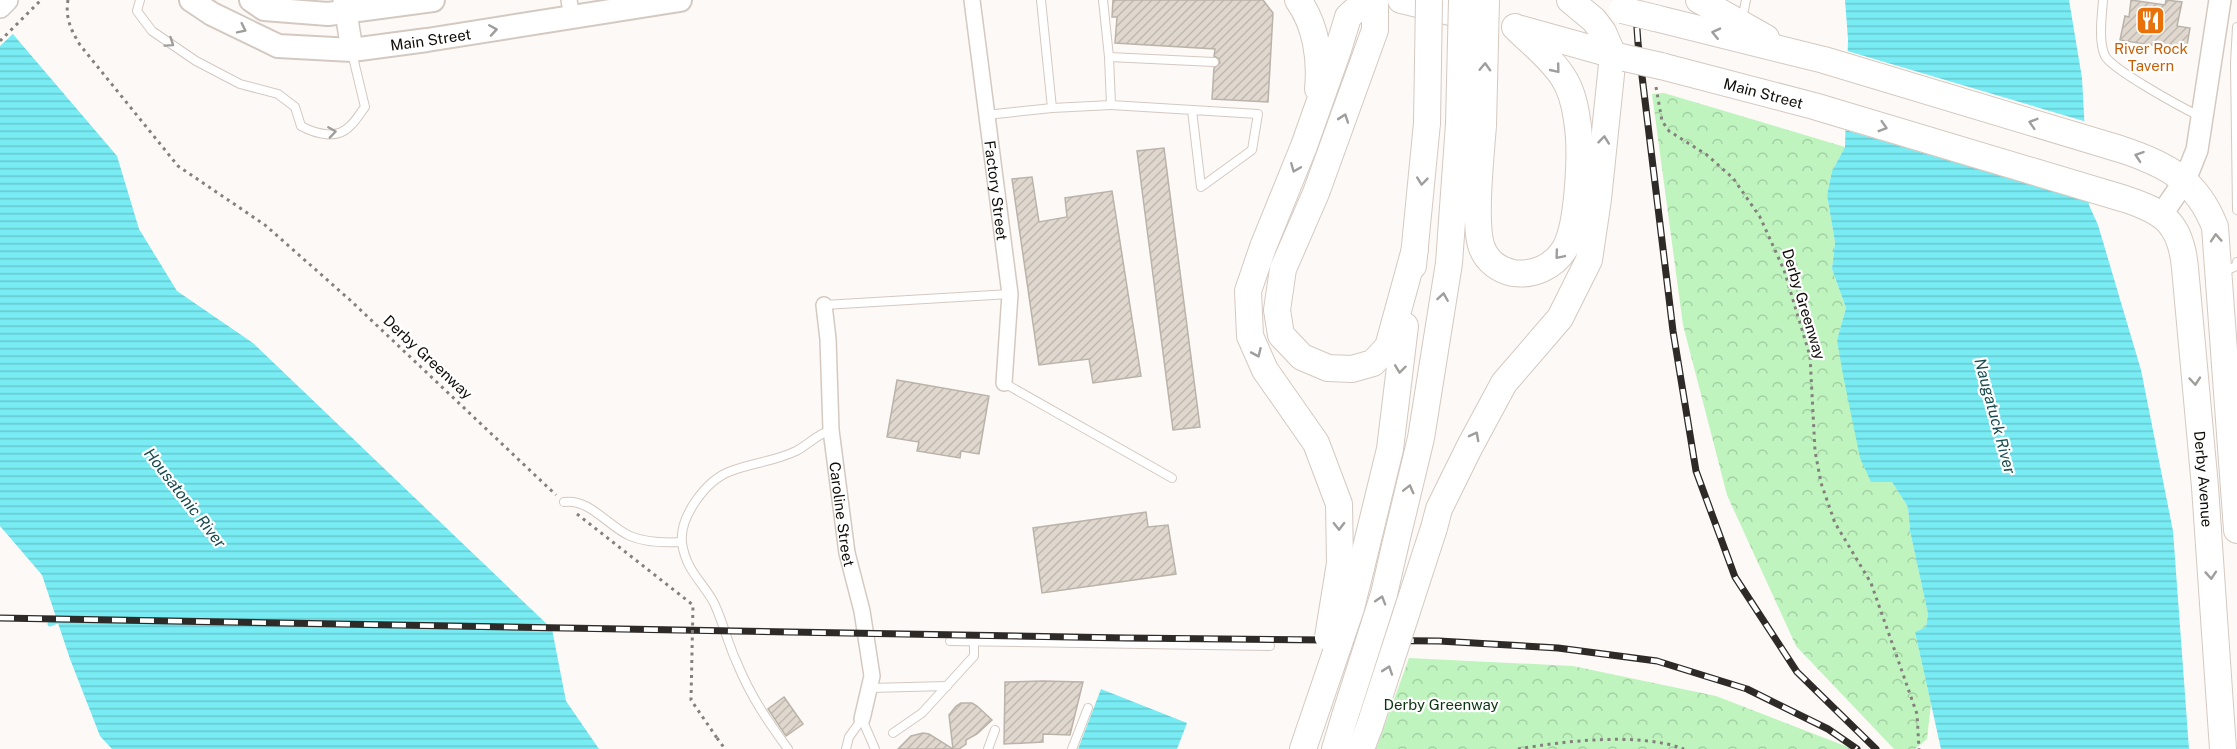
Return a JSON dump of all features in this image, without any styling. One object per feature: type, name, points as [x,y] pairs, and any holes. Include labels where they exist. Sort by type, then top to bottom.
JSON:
[{"type":"highway","points":[[1298,0],[1305,9],[1317,47],[1319,87],[1315,113]]},
{"type":"highway","points":[[1350,565],[1339,504],[1316,443],[1265,370],[1250,336],[1248,291],[1338,50],[1348,17],[1366,0]]},
{"type":"highway","points":[[1375,0],[1376,30],[1320,183],[1283,269],[1277,310],[1281,335],[1302,357],[1328,368],[1352,369],[1373,363],[1388,347],[1415,249]]},
{"type":"highway","name":"Main Street","points":[[1401,0],[1515,27],[1619,56],[1658,75],[1827,110],[2125,199],[2162,214]]},
{"type":"highway","points":[[1303,749],[1318,705],[1350,565],[1390,449],[1415,249],[1427,123],[1430,0]]},
{"type":"highway","points":[[1462,0],[1481,247],[1487,259],[1507,272],[1520,274],[1535,272],[1547,267],[1565,249],[1578,180],[1578,120],[1573,98],[1563,76],[1515,27]]},
{"type":"highway","points":[[1335,749],[1384,594],[1421,438],[1471,125],[1486,0]]},
{"type":"highway","points":[[1361,749],[1440,509],[1504,383],[1560,318],[1589,260],[1619,56],[1594,20],[1570,0]]},
{"type":"highway","points":[[1584,0],[1824,60],[2145,157],[2185,180]]},
{"type":"highway","points":[[1699,0],[1742,10],[1784,49]]},
{"type":"highway","name":"Derby Avenue","points":[[2185,180],[2203,201],[2215,227],[2228,269],[2237,530]]},
{"type":"highway","name":"Derby Avenue","points":[[2162,214],[2174,228],[2182,244],[2205,487],[2223,749]]},
{"type":"highway","points":[[2205,487],[2234,485]]},
{"type":"main road","points":[[0,7],[7,0]]},
{"type":"main road","name":"Main Street","points":[[191,0],[212,14],[278,46],[352,50],[428,40],[570,9],[680,0]]},
{"type":"main road","points":[[251,0],[264,9],[328,14],[345,6],[433,0]]},
{"type":"main road","points":[[2162,214],[2185,180],[2198,150],[2220,0]]},
{"type":"main road","points":[[345,6],[352,50]]},
{"type":"street","name":"Factory Street","points":[[972,0],[1010,294],[1004,383]]},
{"type":"street","name":"Caroline Street","points":[[824,305],[829,350],[831,430],[847,554],[862,612],[872,676],[862,719]]},
{"type":"lane","points":[[140,0],[137,11],[152,31],[196,61],[240,84],[278,94],[295,107],[301,126],[315,133],[335,134],[350,128],[365,107],[352,50]]},
{"type":"lane","points":[[1041,0],[1052,108]]},
{"type":"lane","points":[[1102,0],[1109,57],[1111,105]]},
{"type":"lane","points":[[2103,0],[2102,42],[2106,57],[2116,67],[2161,96],[2203,118]]},
{"type":"lane","points":[[2237,27],[2235,184],[2237,210]]},
{"type":"lane","points":[[1109,57],[1214,62]]},
{"type":"lane","points":[[986,115],[1111,105],[1258,114],[1252,150],[1201,187],[1191,110]]},
{"type":"lane","points":[[824,305],[1010,294]]},
{"type":"lane","points":[[1004,383],[1172,478]]},
{"type":"lane","points":[[788,749],[759,710],[736,662],[713,602],[687,561],[682,542],[683,529],[701,493],[729,471],[796,451],[818,435],[831,430]]},
{"type":"lane","points":[[564,502],[580,503],[639,540],[662,543],[682,542]]},
{"type":"lane","points":[[950,641],[1270,646]]},
{"type":"lane","points":[[892,733],[922,713],[947,686],[974,656],[974,642]]},
{"type":"lane","points":[[870,688],[947,686]]},
{"type":"lane","points":[[1072,749],[1088,708]]},
{"type":"lane","points":[[846,749],[849,737],[862,719]]},
{"type":"lane","points":[[862,719],[875,749]]},
{"type":"lane","points":[[988,749],[995,730]]},
{"type":"path","points":[[0,41],[41,0]]},
{"type":"path","name":"Derby Greenway","points":[[68,0],[66,11],[68,22],[80,45],[178,166],[266,225],[358,308],[577,514],[693,605],[691,700],[725,749]]},
{"type":"path","name":"Derby Greenway","points":[[1658,75],[1662,121],[1669,131],[1707,155],[1733,178],[1760,217],[1784,270],[1810,356],[1815,452],[1821,483],[1835,523],[1871,583],[1917,714],[1919,749]]},
{"type":"path","points":[[1518,749],[1572,742],[1628,740],[1655,742],[1684,749]]},
{"type":"green space","points":[[1664,93],[1845,147],[1832,171],[1827,195],[1835,242],[1832,269],[1846,308],[1837,340],[1892,482],[1908,507],[1910,531],[1928,614],[1926,627],[1915,632],[1931,704],[1927,739],[1915,749],[1894,749],[1796,646],[1727,495],[1683,325],[1652,94]]},
{"type":"green space","name":"Derby Greenway","points":[[1409,658],[1573,666],[1716,696],[1853,749],[1376,749]]},
{"type":"water","name":"Naugatuck River","points":[[1845,0],[2069,0],[2082,78],[2089,205],[2098,225],[2141,370],[2173,531],[2189,749],[1941,749],[1915,632],[1926,627],[1928,614],[1910,531],[1908,507],[1892,482],[1871,482],[1860,458],[1837,340],[1846,308],[1832,269],[1835,242],[1827,195],[1832,171],[1845,147],[1848,39]]},
{"type":"water","name":"Housatonic River","points":[[0,19],[117,156],[139,229],[177,291],[253,343],[552,629],[566,701],[599,749],[112,749],[100,736],[70,659],[42,575],[0,526]]},
{"type":"water","points":[[1101,689],[1187,723],[1177,749],[1078,749]]},
{"type":"pier","points":[[0,16],[15,32],[0,46]]},
{"type":"pier","points":[[1844,50],[2087,122],[2092,203],[1842,129]]},
{"type":"building","points":[[1113,0],[1263,0],[1273,13],[1268,102],[1212,99],[1214,68],[1220,63],[1219,59],[1214,56],[1215,49],[1115,43],[1117,17],[1112,17]]},
{"type":"building","name":"River Rock Tavern","points":[[2131,0],[2165,5],[2166,0],[2182,2],[2177,26],[2190,28],[2186,51],[2120,40],[2125,16],[2129,17]]},
{"type":"building","points":[[1164,148],[1200,427],[1173,430],[1137,151]]},
{"type":"building","points":[[1032,177],[1039,222],[1067,217],[1065,198],[1112,191],[1141,376],[1093,383],[1089,359],[1039,365],[1012,179]]},
{"type":"building","points":[[897,380],[989,396],[979,454],[961,451],[960,458],[917,451],[919,442],[887,437]]},
{"type":"building","points":[[1146,512],[1148,527],[1168,525],[1176,574],[1042,593],[1033,528]]},
{"type":"building","points":[[1005,682],[1083,682],[1070,735],[1043,734],[1043,742],[1004,744]]},
{"type":"building","points":[[784,697],[803,724],[786,736],[768,709]]},
{"type":"building","points":[[961,703],[972,703],[992,720],[977,734],[966,740],[966,744],[959,749],[953,749],[949,715]]},
{"type":"building","points":[[929,734],[953,749],[898,749],[911,736]]},
{"type":"waterway","points":[[50,624],[63,619]]},
{"type":"railway","points":[[1635,0],[1638,43],[1673,331],[1696,471],[1735,577],[1797,672],[1876,749]]},
{"type":"railway","points":[[0,618],[1126,638],[1439,641],[1558,648],[1657,661],[1747,689],[1828,729],[1857,749]]},
{"type":"place","name":"River Rock Tavern","points":[[2151,21]]}]
